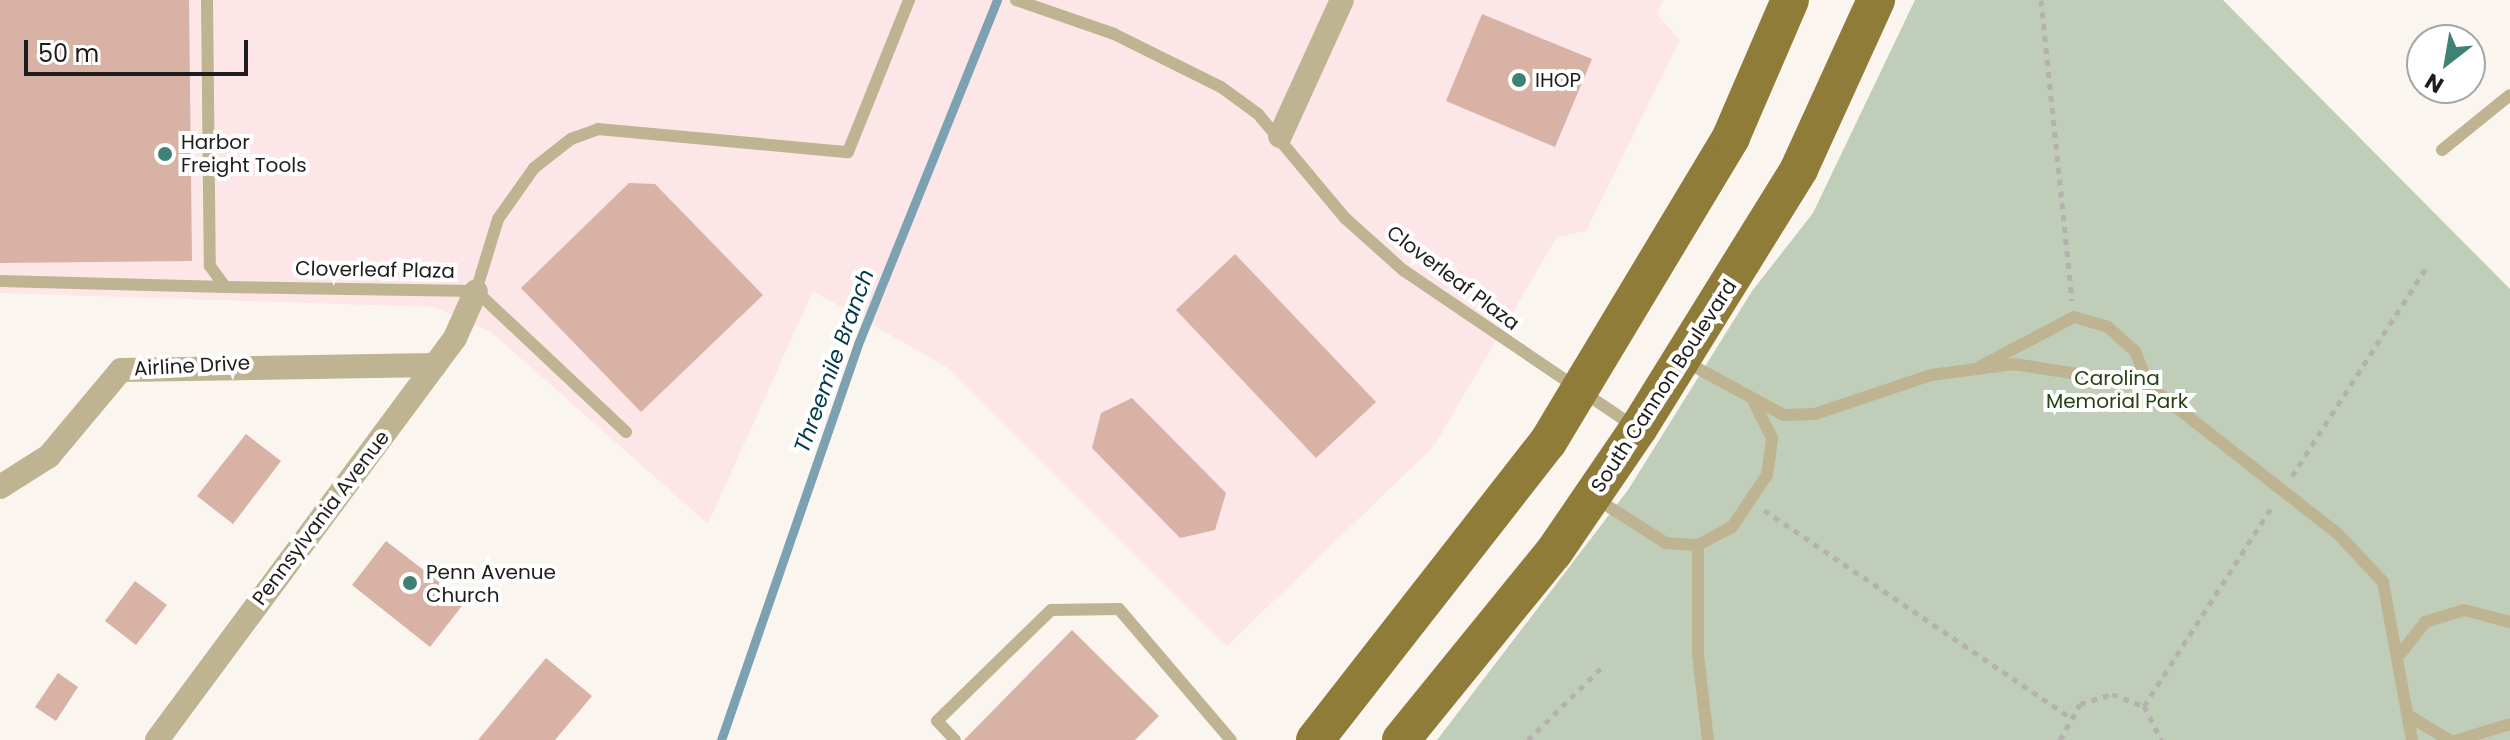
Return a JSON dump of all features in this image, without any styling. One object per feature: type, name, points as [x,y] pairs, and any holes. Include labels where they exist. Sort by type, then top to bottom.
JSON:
[{"type":"main road","points":[[1315,740],[1475,543],[1580,392],[1731,137],[1790,0]]},
{"type":"main road","name":"South Cannon Boulevard","points":[[1401,740],[1484,643],[1638,429],[1799,169],[1876,0]]},
{"type":"street","points":[[1280,136],[1342,0]]},
{"type":"street","name":"Pennsylvania Avenue","points":[[157,740],[435,365],[476,291]]},
{"type":"street","name":"Airline Drive","points":[[0,487],[49,456],[121,370],[435,365]]},
{"type":"lane","points":[[207,0],[210,266],[225,287]]},
{"type":"lane","name":"Cloverleaf Plaza","points":[[0,281],[476,291],[498,219],[534,168],[571,139],[598,129],[848,152],[909,0]]},
{"type":"lane","name":"Cloverleaf Plaza","points":[[1016,0],[1183,66],[1280,136],[1345,218],[1403,270],[1638,429]]},
{"type":"lane","points":[[2442,150],[2510,95]]},
{"type":"lane","points":[[476,291],[626,432]]},
{"type":"lane","points":[[1973,370],[2074,317],[2108,327],[2135,351],[2148,385]]},
{"type":"lane","points":[[1682,358],[1754,402],[1784,415],[1815,414],[1931,375],[2014,364],[2148,385],[2338,534],[2383,582],[2401,653],[2412,740]]},
{"type":"lane","points":[[1592,496],[1666,543],[1698,545],[1732,527],[1767,475],[1772,438],[1754,402]]},
{"type":"lane","points":[[1698,545],[1698,655],[1708,740]]},
{"type":"lane","points":[[955,740],[937,721],[1051,610],[1119,609],[1227,736]]},
{"type":"lane","points":[[2401,653],[2425,622],[2464,610],[2510,622]]},
{"type":"lane","points":[[2409,716],[2449,740]]},
{"type":"lane","points":[[2458,740],[2510,724]]},
{"type":"path","points":[[2041,0],[2074,317]]},
{"type":"path","points":[[1750,501],[2068,716]]},
{"type":"path","points":[[1528,740],[1601,668]]},
{"type":"path","points":[[2060,740],[2068,716],[2095,696],[2129,697],[2155,719],[2161,740]]},
{"type":"shaded area","points":[[0,0],[1663,0],[1657,14],[1680,40],[1586,231],[1557,237],[1434,446],[1227,646],[950,369],[813,291],[708,524],[491,332],[434,307],[0,293]]},
{"type":"green space","name":"Carolina Memorial Park","points":[[1915,0],[2223,0],[2510,289],[2510,740],[1437,740],[1628,490],[1752,291],[1813,213]]},
{"type":"building","points":[[0,0],[189,0],[192,261],[0,263]]},
{"type":"building","name":"IHOP","points":[[1482,14],[1592,59],[1555,147],[1446,101]]},
{"type":"building","points":[[629,183],[655,184],[763,295],[641,412],[521,288]]},
{"type":"building","points":[[1235,254],[1376,402],[1316,458],[1176,310]]},
{"type":"building","points":[[1132,398],[1226,493],[1215,530],[1180,538],[1092,448],[1101,413]]},
{"type":"building","points":[[246,434],[281,461],[233,524],[197,496]]},
{"type":"building","points":[[386,541],[465,602],[430,647],[352,585]]},
{"type":"building","points":[[135,581],[167,605],[136,645],[105,621]]},
{"type":"building","points":[[1072,630],[1159,716],[1135,740],[964,740]]},
{"type":"building","points":[[546,658],[592,696],[555,740],[478,740]]},
{"type":"building","points":[[58,673],[78,687],[56,721],[35,707]]},
{"type":"waterway","name":"Threemile Branch","points":[[721,740],[858,344],[997,0]]},
{"type":"place","name":"IHOP","points":[[1519,80]]},
{"type":"place","name":"Harbor Freight Tools","points":[[165,154]]},
{"type":"place","name":"Penn Avenue Church","points":[[410,583]]}]
